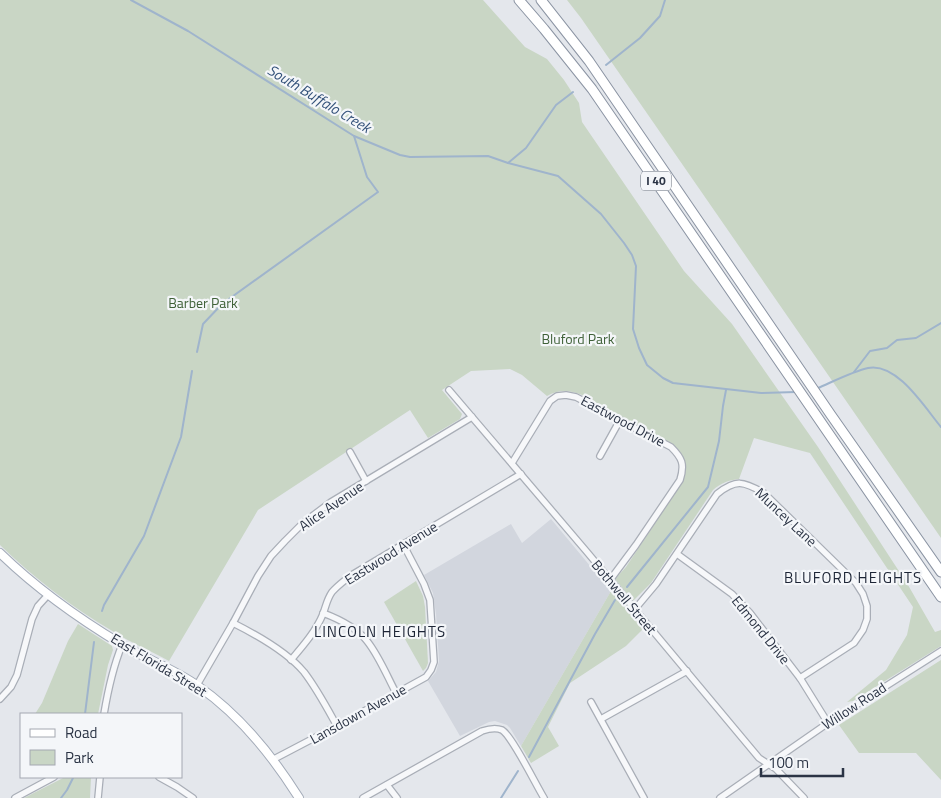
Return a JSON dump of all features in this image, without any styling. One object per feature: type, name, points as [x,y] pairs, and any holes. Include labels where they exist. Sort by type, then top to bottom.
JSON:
[{"type":"highway","name":"I 40","points":[[519,0],[592,89],[941,597]]},
{"type":"highway","name":"I 40","points":[[541,0],[589,61],[831,415],[941,572]]},
{"type":"main road","name":"East Florida Street","points":[[0,553],[48,595],[122,645],[163,665],[197,685],[224,706],[247,728],[274,759],[299,798]]},
{"type":"street","name":"Bothwell Street","points":[[449,390],[759,758],[776,769],[804,798]]},
{"type":"street","name":"Eastwood Drive","points":[[512,463],[550,401],[558,396],[566,395],[576,397],[671,446],[678,454],[683,470],[680,480],[610,580]]},
{"type":"street","name":"Alice Avenue","points":[[197,685],[271,556],[303,523],[331,502],[472,417]]},
{"type":"street","points":[[600,456],[620,420]]},
{"type":"street","points":[[350,452],[366,481]]},
{"type":"street","name":"Eastwood Avenue","points":[[291,660],[305,644],[324,613],[327,601],[334,590],[350,576],[521,474]]},
{"type":"street","name":"Muncey Lane","points":[[634,609],[656,584],[717,494],[727,486],[738,483],[750,485],[764,493],[856,584],[867,606],[867,618],[863,630],[854,643],[800,678]]},
{"type":"street","name":"Lansdown Avenue","points":[[274,759],[426,677],[431,670],[434,662],[430,600],[424,584],[403,544]]},
{"type":"street","name":"Edmond Drive","points":[[677,554],[732,594],[750,613],[800,678],[828,723]]},
{"type":"street","points":[[0,699],[11,687],[17,675],[32,619],[38,606],[48,595]]},
{"type":"street","points":[[324,613],[340,620],[367,640],[396,693]]},
{"type":"street","points":[[233,623],[270,644],[303,671],[337,726]]},
{"type":"street","points":[[104,713],[116,661],[122,645]]},
{"type":"street","name":"Willow Road","points":[[720,798],[828,723],[941,651]]},
{"type":"street","points":[[601,719],[686,671]]},
{"type":"street","points":[[591,702],[644,798]]},
{"type":"street","points":[[364,798],[482,731],[494,728],[501,730],[507,735],[544,798]]},
{"type":"street","points":[[15,798],[52,778]]},
{"type":"street","points":[[98,798],[100,778]]},
{"type":"street","points":[[161,778],[193,798]]},
{"type":"street","points":[[387,785],[397,798]]},
{"type":"shaded area","points":[[551,519],[611,591],[521,746],[507,725],[495,721],[460,736],[428,681],[436,672],[439,661],[433,593],[424,575],[511,524],[522,543]]},
{"type":"green space","name":"Barber Park","points":[[0,0],[483,0],[525,47],[547,59],[564,80],[579,103],[582,122],[684,271],[732,324],[818,447],[908,585],[935,632],[941,630],[941,646],[853,701],[847,702],[886,670],[907,635],[913,607],[810,453],[754,438],[739,479],[725,482],[713,490],[651,583],[633,601],[615,579],[626,567],[683,481],[685,468],[681,453],[667,441],[582,395],[564,391],[547,396],[522,375],[510,369],[471,371],[442,390],[462,414],[460,419],[428,438],[410,410],[258,510],[169,661],[121,636],[69,603],[40,581],[0,545]]},
{"type":"green space","points":[[567,0],[941,0],[941,538],[581,18]]},
{"type":"green space","points":[[416,581],[423,596],[425,607],[428,663],[423,671],[384,602]]},
{"type":"green space","points":[[611,591],[643,629],[626,646],[570,683],[548,727],[559,746],[531,763],[521,746]]},
{"type":"green space","points":[[78,624],[112,646],[113,650],[98,713],[36,713],[42,703],[68,641]]},
{"type":"green space","points":[[941,660],[941,780],[916,753],[859,753],[839,725]]},
{"type":"green space","points":[[63,778],[91,778],[90,798],[24,798]]},
{"type":"waterway","name":"South Buffalo Creek","points":[[131,0],[188,31],[354,136],[400,155],[410,157],[488,156],[558,176],[601,214],[632,255],[636,266],[633,329],[647,365],[663,378],[673,383],[761,393],[796,392]]},
{"type":"waterway","points":[[606,65],[640,38],[660,16],[665,0]]},
{"type":"waterway","points":[[508,163],[526,148],[556,105],[573,92]]},
{"type":"waterway","points":[[197,352],[203,324],[222,304],[378,192],[367,177],[354,136]]},
{"type":"waterway","points":[[854,372],[870,351],[887,348],[897,340],[916,338],[941,323]]},
{"type":"waterway","name":"South Buffalo Creek","points":[[818,388],[862,369],[879,368],[900,379],[919,398],[941,427]]},
{"type":"waterway","points":[[102,611],[144,536],[181,437],[192,371]]},
{"type":"waterway","points":[[627,587],[708,487],[719,441],[726,390]]},
{"type":"waterway","points":[[529,757],[615,600]]},
{"type":"waterway","points":[[85,713],[94,642]]},
{"type":"waterway","points":[[501,798],[518,771]]},
{"type":"waterway","points":[[61,798],[73,778]]},
{"type":"district","name":"BLUFORD HEIGHTS","points":[[853,578]]},
{"type":"district","name":"LINCOLN HEIGHTS","points":[[380,632]]},
{"type":"park label","name":"Bluford Park","points":[[578,339]]}]
